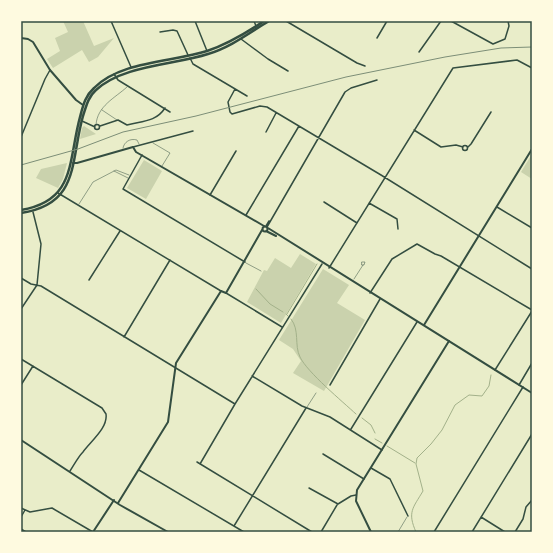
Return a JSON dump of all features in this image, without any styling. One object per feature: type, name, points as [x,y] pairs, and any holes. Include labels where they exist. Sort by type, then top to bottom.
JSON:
[{"type":"highway","points":[[75,144],[85,106],[95,90],[116,77],[207,51],[228,42],[264,21]]},
{"type":"highway","points":[[21,213],[33,212],[47,207],[60,194],[72,163],[75,144],[88,95],[93,88],[114,73],[131,68],[210,54],[241,39],[269,21]]},
{"type":"highway","points":[[21,210],[42,205],[60,194]]},
{"type":"main road","points":[[21,38],[28,39],[32,42],[50,70],[76,100],[85,106]]},
{"type":"main road","points":[[72,163],[77,163],[133,147],[135,151],[246,216],[532,393]]},
{"type":"main road","points":[[423,326],[532,149]]},
{"type":"main road","points":[[118,503],[168,422],[175,368],[221,291],[226,293],[265,229]]},
{"type":"main road","points":[[371,532],[356,501],[356,495],[364,479],[449,341]]},
{"type":"main road","points":[[21,440],[118,503],[168,532]]},
{"type":"main road","points":[[93,532],[114,500]]},
{"type":"street","points":[[111,21],[131,68]]},
{"type":"street","points":[[195,21],[207,51]]},
{"type":"street","points":[[254,21],[256,26]]},
{"type":"street","points":[[286,21],[357,63],[365,66]]},
{"type":"street","points":[[378,38],[387,21]]},
{"type":"street","points":[[418,52],[441,21]]},
{"type":"street","points":[[451,21],[491,43],[500,42],[505,39],[509,26],[508,21]]},
{"type":"street","points":[[160,32],[171,30],[177,31],[193,64],[248,96]]},
{"type":"street","points":[[241,39],[268,59],[288,71]]},
{"type":"street","points":[[329,268],[454,67],[517,60],[532,68]]},
{"type":"street","points":[[21,137],[50,70]]},
{"type":"street","points":[[114,73],[116,77],[128,86],[170,112]]},
{"type":"street","points":[[265,229],[320,138],[345,92],[351,88],[377,80]]},
{"type":"street","points":[[235,89],[228,105],[232,114],[262,106],[276,113],[320,138],[532,269]]},
{"type":"street","points":[[82,121],[95,126],[98,129],[100,126],[118,120],[127,125],[158,117],[164,108]]},
{"type":"street","points":[[464,147],[463,150],[466,152],[491,112]]},
{"type":"street","points":[[266,132],[276,113]]},
{"type":"street","points":[[95,126],[100,126]]},
{"type":"street","points":[[246,216],[299,126]]},
{"type":"street","points":[[414,130],[441,147],[456,145],[468,147]]},
{"type":"street","points":[[133,147],[193,131]]},
{"type":"street","points":[[210,195],[236,151]]},
{"type":"street","points":[[142,155],[123,189],[245,262]]},
{"type":"street","points":[[60,194],[221,291]]},
{"type":"street","points":[[324,202],[357,223]]},
{"type":"street","points":[[369,203],[397,219],[398,229]]},
{"type":"street","points":[[497,207],[532,228]]},
{"type":"street","points":[[21,309],[37,285],[41,244],[33,212]]},
{"type":"street","points":[[89,280],[120,230]]},
{"type":"street","points":[[370,293],[392,259],[406,252],[415,244],[441,256],[532,311],[495,370]]},
{"type":"street","points":[[124,337],[170,260]]},
{"type":"street","points":[[200,464],[252,376],[322,264]]},
{"type":"street","points":[[21,278],[31,284],[37,285],[235,404]]},
{"type":"street","points":[[226,293],[282,328]]},
{"type":"street","points":[[330,385],[380,299]]},
{"type":"street","points":[[350,430],[417,322]]},
{"type":"street","points":[[21,359],[102,408],[106,414],[106,421],[82,452],[70,471]]},
{"type":"street","points":[[519,385],[532,363]]},
{"type":"street","points":[[21,385],[32,366]]},
{"type":"street","points":[[252,376],[306,408],[330,417],[382,450]]},
{"type":"street","points":[[434,532],[523,387]]},
{"type":"street","points":[[234,526],[306,408]]},
{"type":"street","points":[[472,532],[532,434]]},
{"type":"street","points":[[323,454],[364,479]]},
{"type":"street","points":[[197,462],[312,532]]},
{"type":"street","points":[[371,468],[390,479],[408,516]]},
{"type":"street","points":[[138,469],[244,532]]},
{"type":"street","points":[[309,488],[338,504]]},
{"type":"street","points":[[321,532],[338,504],[351,496],[356,495]]},
{"type":"street","points":[[515,532],[523,519],[526,507],[532,500]]},
{"type":"street","points":[[21,508],[30,512],[52,508],[93,532]]},
{"type":"street","points":[[21,518],[25,510]]},
{"type":"street","points":[[481,517],[506,532]]},
{"type":"street","points":[[21,529],[26,532]]},
{"type":"lane","points":[[95,126],[98,113],[110,100],[128,86]]},
{"type":"lane","points":[[101,110],[118,120]]},
{"type":"lane","points":[[123,149],[125,143],[130,140],[137,140],[140,145]]},
{"type":"lane","points":[[151,142],[170,153],[162,167]]},
{"type":"lane","points":[[78,206],[93,182],[113,171],[119,170],[129,177]]},
{"type":"lane","points":[[113,171],[117,171],[129,177]]},
{"type":"lane","points":[[245,262],[261,272]]},
{"type":"lane","points":[[352,282],[363,265]]},
{"type":"lane","points":[[306,408],[316,393]]},
{"type":"lane","points":[[398,532],[408,516]]},
{"type":"green space","points":[[63,21],[83,21],[94,46],[114,38],[98,57],[89,62],[82,50],[53,68],[47,59],[60,51],[55,38],[68,32]]},
{"type":"green space","points":[[84,126],[96,134],[80,139],[82,128]]},
{"type":"green space","points":[[532,154],[532,179],[521,172]]},
{"type":"green space","points":[[144,160],[162,171],[146,199],[127,188]]},
{"type":"green space","points":[[67,163],[63,179],[58,188],[36,178],[41,169]]},
{"type":"green space","points":[[300,254],[316,264],[281,323],[247,302],[264,270],[267,271],[275,258],[291,268]]},
{"type":"green space","points":[[323,269],[349,285],[337,303],[365,320],[324,391],[293,373],[301,361],[293,349],[279,340]]},
{"type":"waterway","points":[[287,314],[317,264]]},
{"type":"waterway","points":[[256,289],[270,304],[283,312]]},
{"type":"waterway","points":[[291,319],[294,323],[298,352],[304,363],[326,387],[356,414]]},
{"type":"waterway","points":[[416,532],[412,520],[412,510],[423,491],[416,464],[417,458],[442,430],[455,405],[469,395],[482,396],[489,386],[491,375]]},
{"type":"waterway","points":[[362,418],[371,425],[375,433]]},
{"type":"waterway","points":[[375,439],[382,443]]},
{"type":"waterway","points":[[387,446],[415,463]]},
{"type":"railway","points":[[21,165],[78,149],[123,132],[196,116],[346,77],[445,57],[501,48],[532,47]]}]
